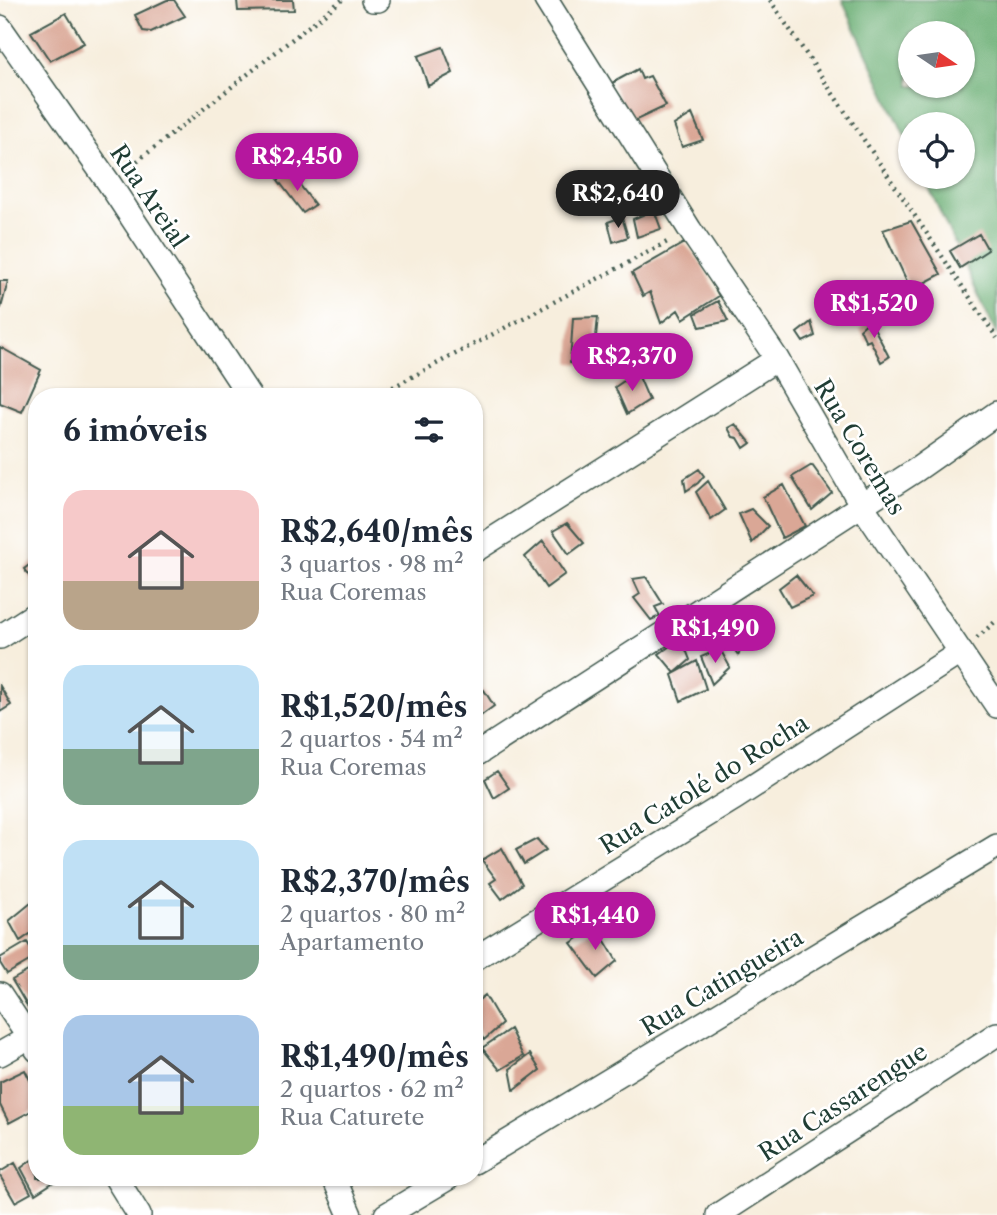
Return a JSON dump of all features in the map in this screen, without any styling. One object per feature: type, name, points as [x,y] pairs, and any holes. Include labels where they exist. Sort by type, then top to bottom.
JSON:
[{"type":"street","name":"Rua Coremas","points":[[546,0],[691,230],[777,359],[861,504],[997,706]]},
{"type":"street","name":"Rua Areial","points":[[0,27],[110,183],[244,388]]},
{"type":"street","points":[[483,545],[777,359]]},
{"type":"street","points":[[483,750],[916,470],[997,413]]},
{"type":"street","points":[[0,637],[28,619]]},
{"type":"street","name":"Rua Catolé do Rocha","points":[[483,954],[735,798],[961,652]]},
{"type":"street","name":"Rua Catingueira","points":[[483,1157],[997,846]]},
{"type":"street","points":[[0,994],[28,1032]]},
{"type":"street","name":"Rua Cassarengue","points":[[718,1215],[997,1034]]},
{"type":"street","points":[[0,1054],[28,1042]]},
{"type":"street","points":[[121,1186],[139,1215]]},
{"type":"street","points":[[338,1186],[351,1215]]},
{"type":"street","points":[[386,1215],[435,1186]]},
{"type":"path","points":[[110,183],[342,0]]},
{"type":"path","points":[[770,0],[997,338]]},
{"type":"path","points":[[391,388],[691,230]]},
{"type":"green space","points":[[842,0],[997,0],[997,335],[930,189],[975,189],[975,112],[898,112],[898,121]]},
{"type":"building","points":[[167,0],[174,0],[185,16],[151,32],[143,31],[135,15]]},
{"type":"building","points":[[237,0],[293,0],[294,10],[238,11]]},
{"type":"building","points":[[66,13],[84,43],[50,61],[31,32]]},
{"type":"building","points":[[443,47],[453,73],[428,86],[418,56]]},
{"type":"building","points":[[638,69],[642,79],[650,76],[666,106],[630,123],[612,83]]},
{"type":"building","points":[[692,114],[703,140],[682,147],[674,125]]},
{"type":"building","points":[[290,172],[315,205],[303,213],[278,180]]},
{"type":"building","points":[[654,210],[661,229],[637,237],[633,219]]},
{"type":"building","points":[[622,217],[628,237],[613,242],[608,222]]},
{"type":"building","points":[[911,221],[941,274],[911,290],[883,230]]},
{"type":"building","points":[[979,234],[988,250],[960,268],[950,251]]},
{"type":"building","points":[[684,243],[699,260],[719,296],[683,319],[678,310],[661,323],[650,292],[643,296],[632,273]]},
{"type":"building","points":[[0,281],[8,281],[1,308],[0,308]]},
{"type":"building","points":[[870,288],[877,304],[847,317],[840,302]]},
{"type":"building","points":[[718,301],[728,321],[700,327],[695,314]]},
{"type":"building","points":[[598,317],[593,365],[570,363],[573,318]]},
{"type":"building","points":[[870,320],[889,357],[881,362],[870,340],[866,342],[860,329]]},
{"type":"building","points":[[811,322],[815,336],[803,342],[797,333]]},
{"type":"building","points":[[0,347],[41,370],[33,388],[28,388],[28,399],[22,412],[0,403]]},
{"type":"building","points":[[637,372],[649,400],[627,414],[615,387]]},
{"type":"building","points":[[735,424],[751,443],[744,448],[728,428]]},
{"type":"building","points":[[812,465],[832,493],[812,510],[792,477]]},
{"type":"building","points":[[699,469],[704,476],[686,491],[684,479]]},
{"type":"building","points":[[708,481],[725,510],[711,520],[696,492]]},
{"type":"building","points":[[784,485],[805,526],[782,538],[763,497]]},
{"type":"building","points":[[751,509],[768,526],[752,543],[739,514]]},
{"type":"building","points":[[567,523],[584,543],[569,554],[553,531]]},
{"type":"building","points":[[543,541],[565,574],[546,588],[525,557]]},
{"type":"building","points":[[796,575],[813,596],[790,607],[779,588]]},
{"type":"building","points":[[646,577],[663,604],[655,607],[660,616],[651,620],[634,598],[640,594],[633,579]]},
{"type":"building","points":[[742,629],[748,637],[738,655],[728,639]]},
{"type":"building","points":[[684,636],[691,645],[685,647],[690,660],[675,673],[659,654]]},
{"type":"building","points":[[720,649],[730,667],[712,684],[701,657]]},
{"type":"building","points":[[697,661],[706,689],[681,701],[672,675]]},
{"type":"building","points":[[0,686],[11,705],[0,712]]},
{"type":"building","points":[[483,690],[494,706],[483,714]]},
{"type":"building","points":[[497,771],[509,788],[494,798],[485,779]]},
{"type":"building","points":[[537,839],[546,850],[524,864],[516,850]]},
{"type":"building","points":[[502,848],[522,884],[502,899],[490,883],[496,879],[483,859]]},
{"type":"building","points":[[630,899],[637,922],[618,927],[610,906]]},
{"type":"building","points":[[28,905],[28,935],[20,941],[9,921]]},
{"type":"building","points":[[592,929],[602,936],[617,961],[597,978],[571,943]]},
{"type":"building","points":[[28,944],[28,962],[7,974],[0,958]]},
{"type":"building","points":[[28,971],[28,1007],[12,980]]},
{"type":"building","points":[[485,995],[502,1024],[484,1040],[483,1038]]},
{"type":"building","points":[[510,1029],[523,1056],[500,1070],[483,1047]]},
{"type":"building","points":[[530,1054],[540,1070],[514,1090],[510,1069]]},
{"type":"building","points":[[25,1070],[28,1076],[28,1113],[9,1123],[0,1105],[0,1082]]},
{"type":"building","points":[[15,1163],[31,1193],[15,1202],[0,1172]]},
{"type":"building","points":[[28,1163],[28,1181],[21,1168]]},
{"type":"building","points":[[31,1186],[48,1186],[35,1194]]}]
